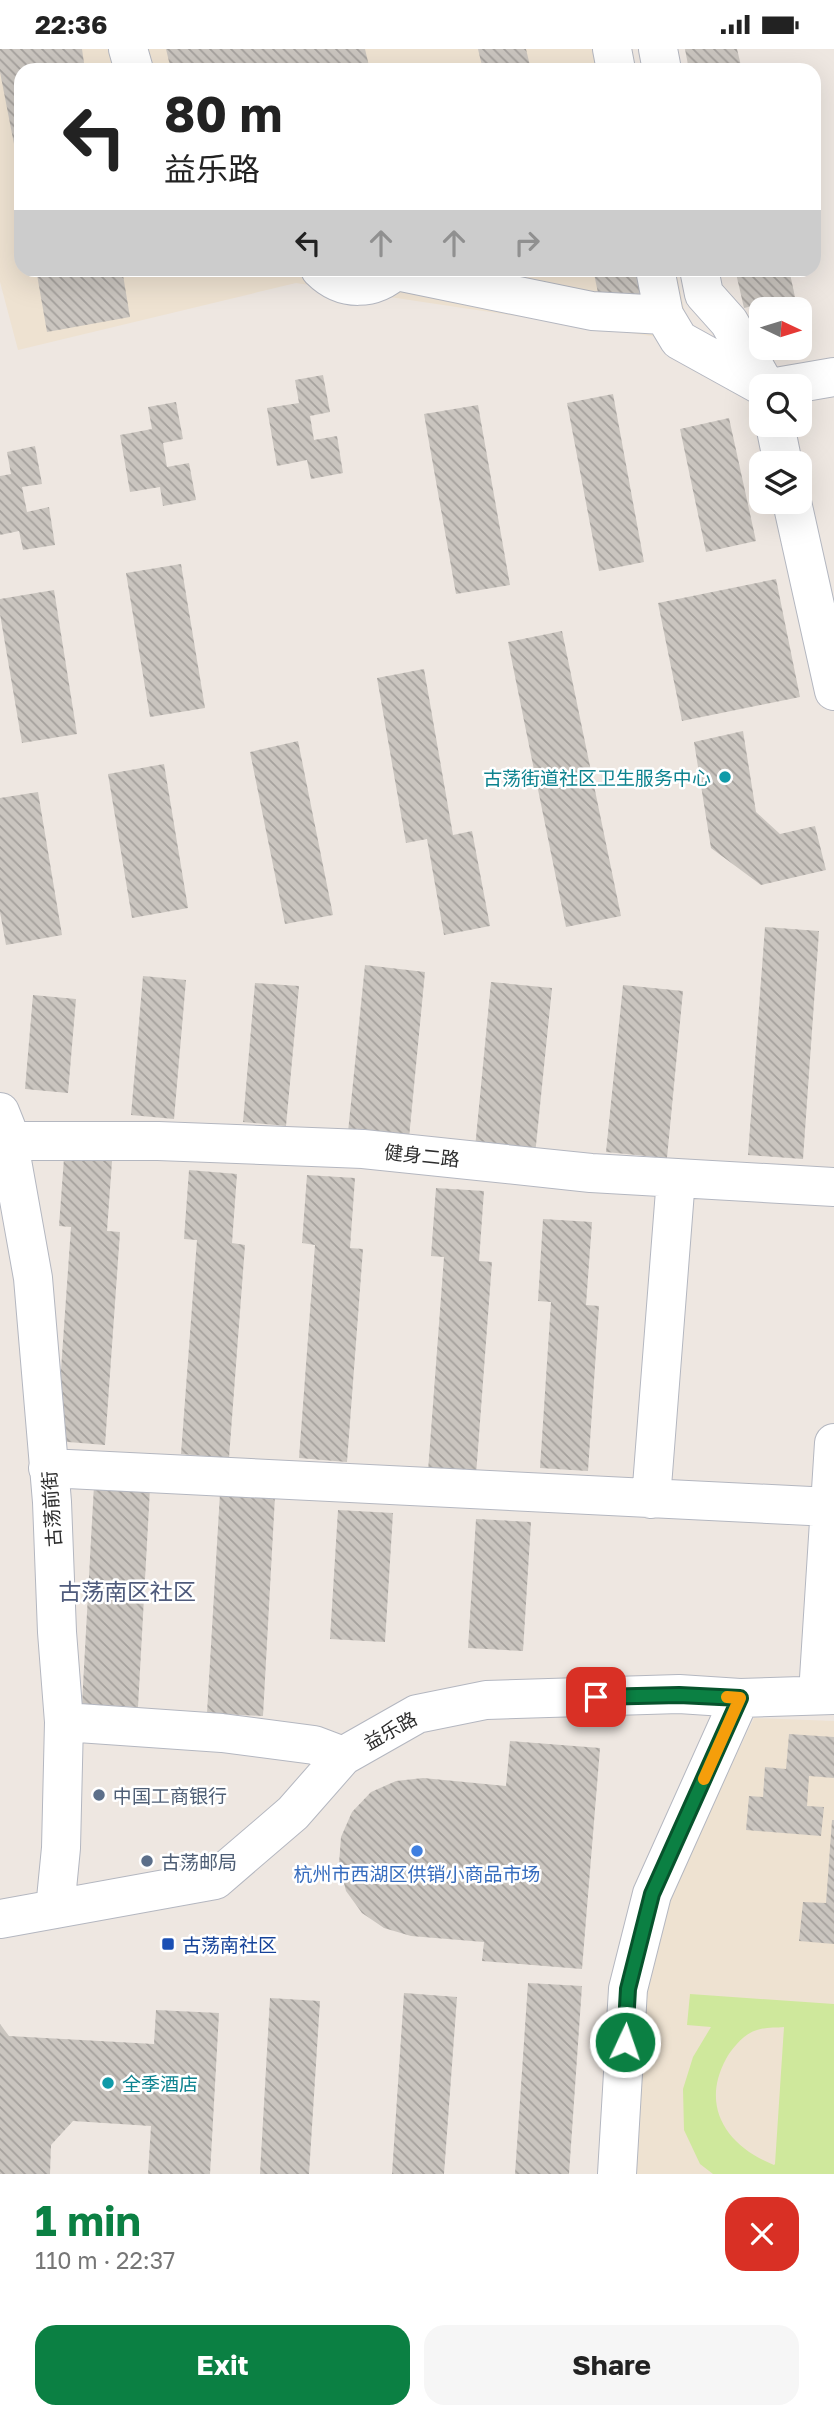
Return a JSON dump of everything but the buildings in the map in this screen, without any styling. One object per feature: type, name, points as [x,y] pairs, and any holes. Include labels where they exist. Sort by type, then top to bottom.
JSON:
[{"type":"street","points":[[327,277],[345,285],[363,287],[387,277]]},
{"type":"street","points":[[430,277],[592,311],[664,315]]},
{"type":"street","points":[[657,277],[664,315],[679,340],[749,378]]},
{"type":"street","points":[[701,277],[704,294],[729,322],[758,374]]},
{"type":"street","points":[[812,381],[834,377]]},
{"type":"street","points":[[795,514],[834,691]]},
{"type":"street","name":"健身二路","points":[[4,1127],[158,1141],[362,1149],[591,1173],[834,1187]]},
{"type":"street","name":"古荡前街","points":[[4,1127],[33,1277],[48,1468],[64,1722],[61,1834],[55,1909]]},
{"type":"street","points":[[651,1499],[676,1178]]},
{"type":"street","points":[[826,1695],[834,1443]]},
{"type":"street","points":[[48,1468],[830,1507]]},
{"type":"street","name":"益乐路","points":[[0,1919],[215,1880],[293,1813],[343,1756],[417,1714],[486,1700],[679,1695],[740,1698],[826,1695]]},
{"type":"street","points":[[617,2174],[628,1989],[652,1894],[740,1698]]},
{"type":"street","points":[[64,1722],[222,1733],[313,1745],[343,1756]]},
{"type":"shaded area","points":[[0,49],[631,49],[634,63],[14,63],[14,277],[677,277],[691,342],[296,283],[18,350],[0,282]]},
{"type":"shaded area","points":[[754,1718],[834,1721],[834,2174],[631,2174],[642,1983],[666,1901]]},
{"type":"green space","points":[[690,1994],[834,2004],[834,2174],[713,2174],[700,2164],[684,2130],[683,2089],[693,2057],[711,2027],[687,2025]],"holes":[[[784,2027],[775,2164],[757,2157],[731,2136],[717,2109],[716,2093],[726,2059],[739,2042],[757,2030]]]},
{"type":"slow traffic","points":[[704,1779],[740,1698],[727,1697]]},
{"type":"place","name":"古荡街道社区卫生服务中心","points":[[725,777]]},
{"type":"place","name":"中国工商银行","points":[[99,1795]]},
{"type":"place","name":"杭州市西湖区供销小商品市场","points":[[417,1851]]},
{"type":"place","name":"古荡邮局","points":[[147,1861]]},
{"type":"place","name":"古荡南社区","points":[[168,1944]]},
{"type":"place","name":"全季酒店","points":[[108,2083]]},
{"type":"district","name":"古荡南区社区","points":[[127,1591]]},
{"type":"route","points":[[596,1697],[679,1695],[740,1698],[652,1894],[628,1989],[625,2042]]}]
